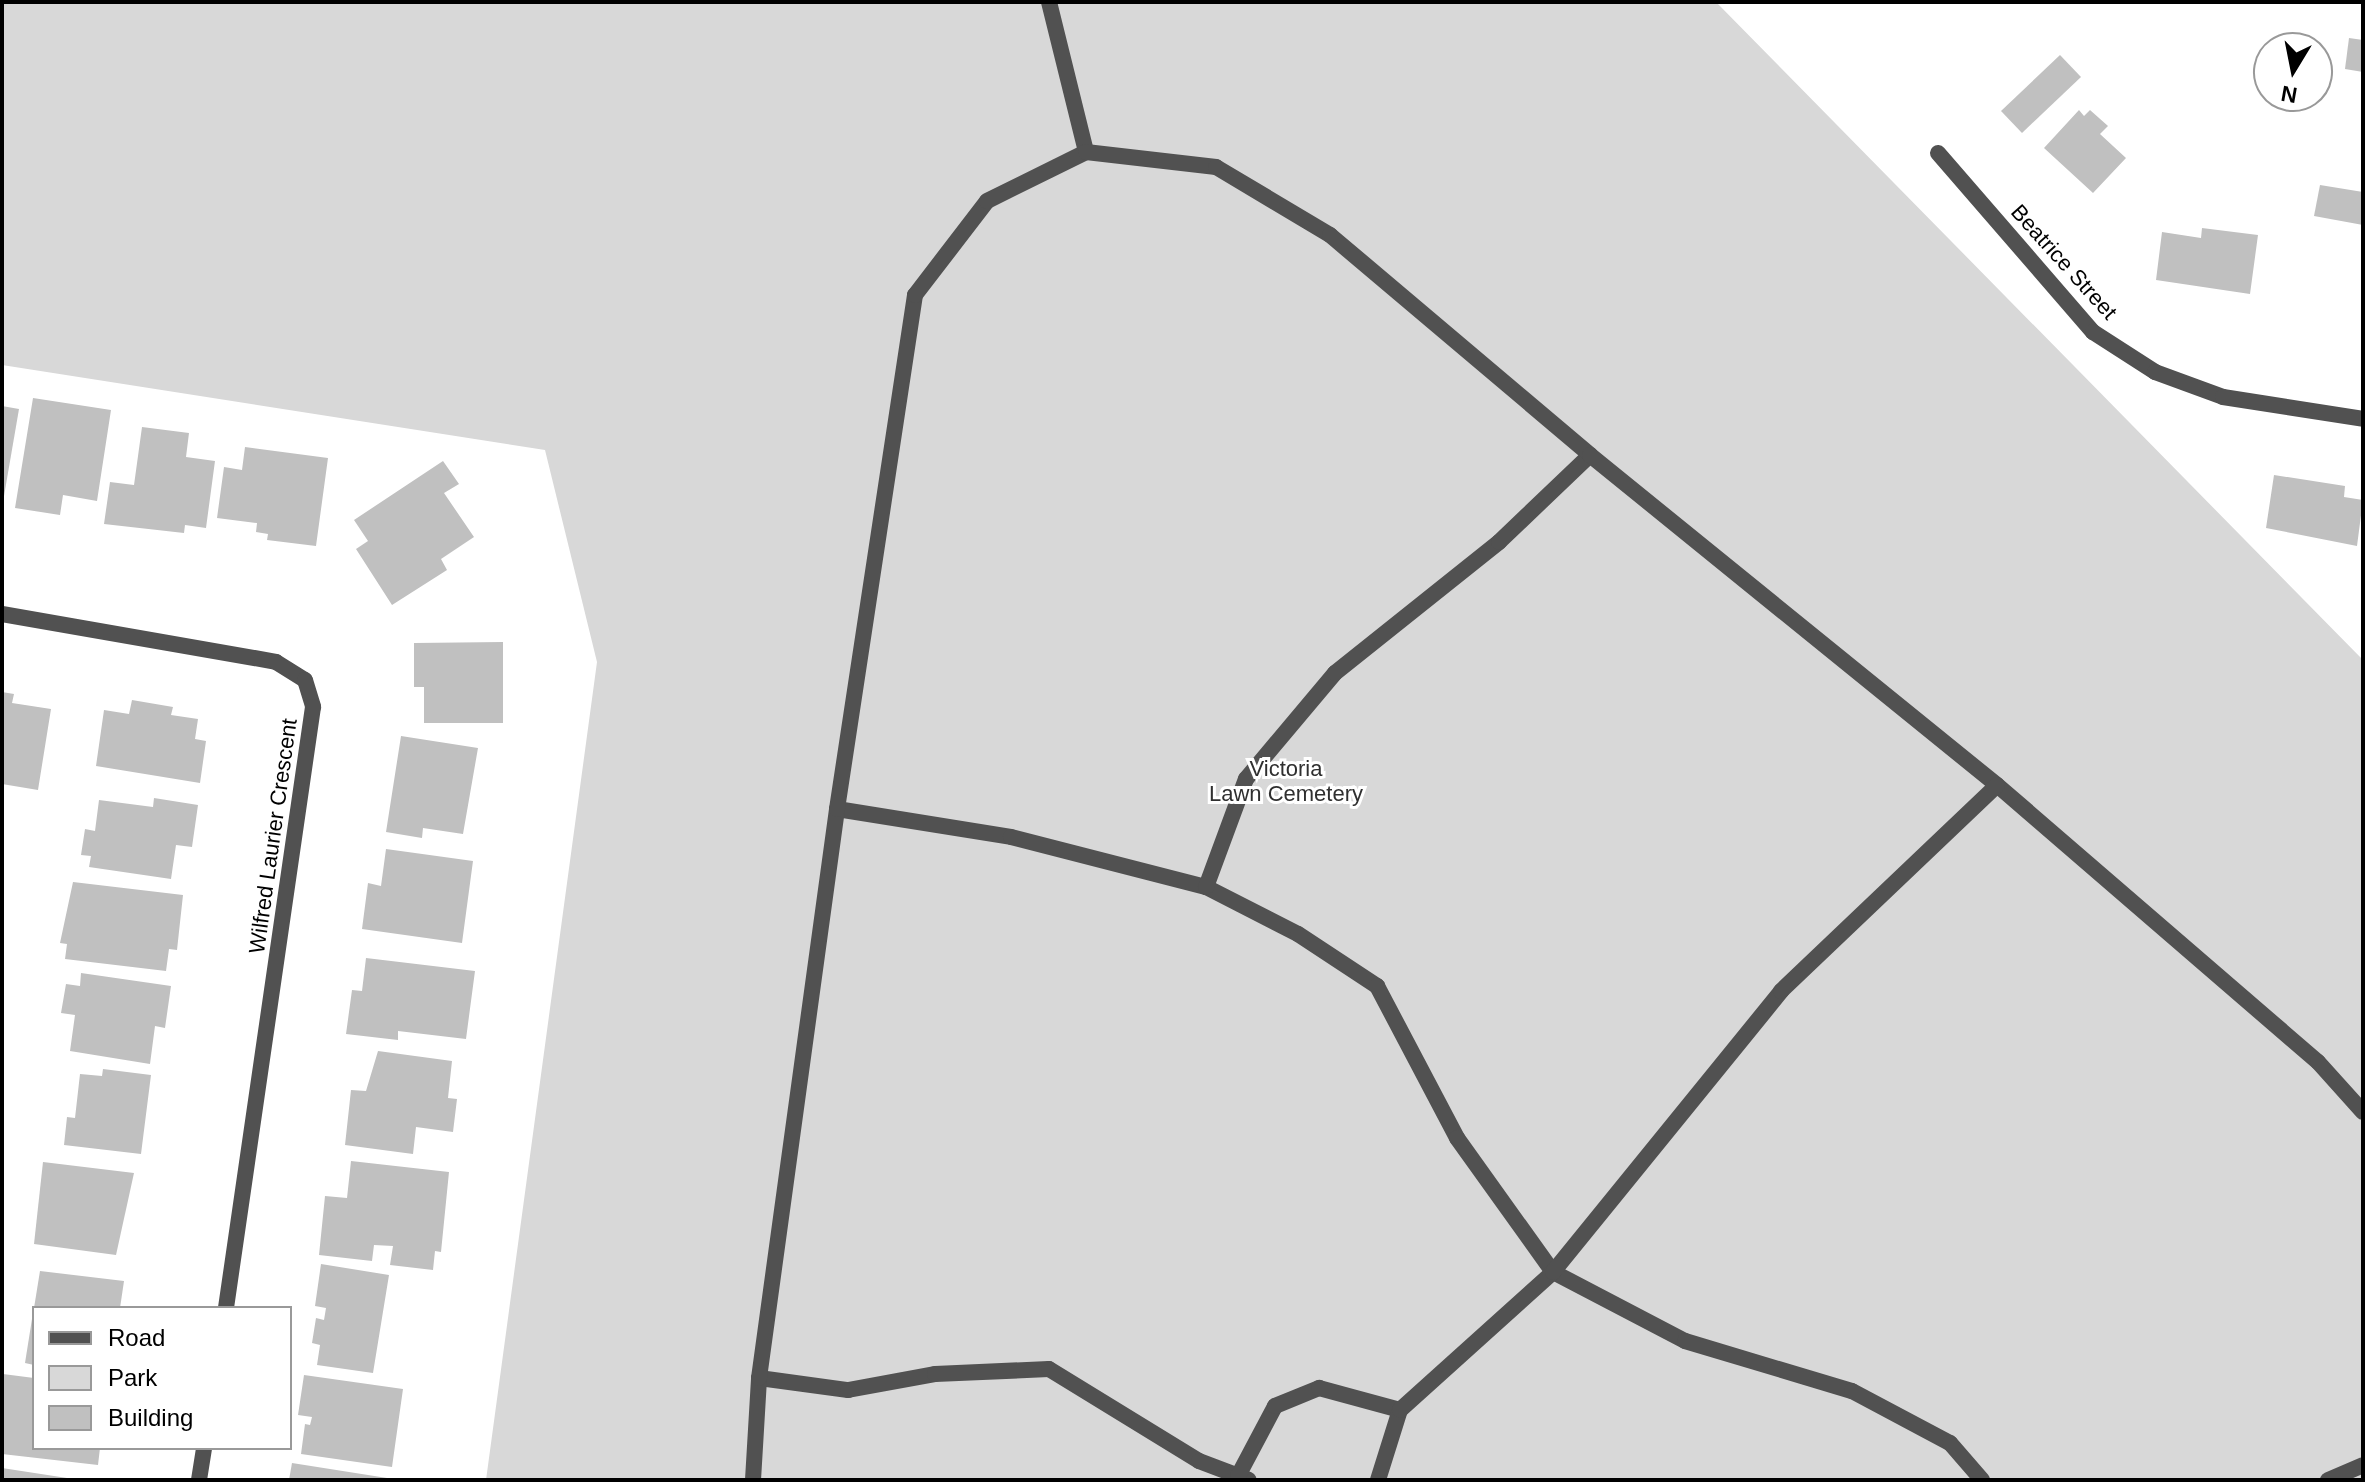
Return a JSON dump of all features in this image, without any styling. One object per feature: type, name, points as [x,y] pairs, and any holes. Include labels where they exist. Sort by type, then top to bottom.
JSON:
[{"type":"street","points":[[1049,2],[1086,152]]},
{"type":"street","points":[[753,1480],[759,1378],[837,809],[915,295],[987,201],[1086,152],[1216,167],[1330,235],[1590,455],[1997,785],[2318,1062],[2363,1112]]},
{"type":"street","name":"Beatrice Street","points":[[1938,153],[2093,332],[2155,372],[2223,397],[2363,419]]},
{"type":"street","points":[[1206,887],[1246,779],[1335,673],[1499,542],[1590,455]]},
{"type":"street","name":"Wilfred Laurier Crescent","points":[[2,614],[276,662],[305,680],[313,707],[226,1306]]},
{"type":"street","points":[[1378,1480],[1400,1410],[1553,1272],[1781,991],[1997,785]]},
{"type":"street","points":[[837,809],[1011,837],[1206,887],[1298,934],[1377,986],[1457,1138],[1553,1272],[1685,1341],[1852,1391],[1950,1443],[1982,1480]]},
{"type":"street","points":[[759,1378],[848,1390],[935,1374],[1049,1369],[1199,1461],[1244,1478],[1275,1406],[1319,1388],[1400,1410]]},
{"type":"street","points":[[199,1480],[204,1450]]},
{"type":"street","points":[[2328,1480],[2363,1465]]},
{"type":"green space","name":"Victoria Lawn Cemetery","points":[[2,2],[1716,2],[2363,660],[2363,1480],[486,1480],[597,662],[545,450],[2,365]]},
{"type":"building","points":[[2349,38],[2363,40],[2363,72],[2345,69]]},
{"type":"building","points":[[2060,55],[2081,77],[2022,133],[2001,111]]},
{"type":"building","points":[[2079,110],[2084,116],[2090,110],[2108,126],[2100,134],[2126,158],[2093,193],[2044,148]]},
{"type":"building","points":[[2320,185],[2363,192],[2363,225],[2314,216]]},
{"type":"building","points":[[2202,228],[2258,235],[2250,294],[2156,280],[2162,232],[2201,238]]},
{"type":"building","points":[[33,398],[111,410],[97,501],[63,495],[60,515],[15,508]]},
{"type":"building","points":[[2,406],[19,409],[4,496],[2,496]]},
{"type":"building","points":[[142,427],[189,433],[186,457],[215,461],[206,528],[185,525],[184,533],[104,524],[110,482],[134,485]]},
{"type":"building","points":[[245,447],[328,458],[316,546],[267,540],[268,534],[256,532],[257,523],[217,518],[224,467],[242,470]]},
{"type":"building","points":[[443,461],[459,484],[444,493],[474,537],[441,559],[447,570],[392,605],[356,549],[368,541],[354,520]]},
{"type":"building","points":[[2274,475],[2345,486],[2344,497],[2363,500],[2357,546],[2266,528]]},
{"type":"building","points":[[503,642],[503,723],[424,723],[424,687],[414,687],[414,643]]},
{"type":"building","points":[[2,692],[14,694],[12,703],[51,709],[38,790],[2,784]]},
{"type":"building","points":[[132,700],[173,707],[171,715],[198,719],[195,739],[206,741],[200,783],[96,766],[104,710],[129,714]]},
{"type":"building","points":[[401,736],[478,748],[463,834],[423,828],[422,838],[386,832]]},
{"type":"building","points":[[154,798],[198,805],[192,847],[176,845],[171,879],[89,867],[91,856],[81,855],[85,829],[95,831],[99,800],[153,807]]},
{"type":"building","points":[[386,849],[473,861],[462,943],[362,929],[368,883],[381,886]]},
{"type":"building","points":[[73,882],[183,895],[177,950],[169,949],[166,971],[65,959],[67,944],[60,943]]},
{"type":"building","points":[[366,958],[475,971],[466,1039],[398,1031],[398,1040],[346,1034],[352,990],[362,991]]},
{"type":"building","points":[[81,973],[171,986],[165,1028],[155,1026],[150,1064],[70,1051],[75,1015],[61,1013],[66,984],[80,986]]},
{"type":"building","points":[[378,1051],[452,1061],[448,1098],[457,1099],[453,1132],[416,1127],[413,1154],[345,1145],[351,1090],[366,1091]]},
{"type":"building","points":[[103,1069],[151,1075],[141,1154],[64,1145],[67,1117],[75,1118],[80,1074],[102,1076]]},
{"type":"building","points":[[351,1161],[449,1172],[441,1252],[435,1251],[433,1270],[390,1265],[393,1246],[374,1245],[372,1261],[319,1255],[325,1196],[347,1198]]},
{"type":"building","points":[[43,1162],[134,1173],[116,1255],[34,1244]]},
{"type":"building","points":[[321,1264],[389,1275],[373,1373],[317,1365],[320,1345],[312,1343],[316,1318],[324,1320],[326,1308],[315,1306]]},
{"type":"building","points":[[40,1271],[124,1281],[120,1306],[34,1306]]},
{"type":"building","points":[[32,1319],[32,1365],[25,1363]]},
{"type":"building","points":[[3,1374],[32,1378],[32,1450],[100,1450],[98,1465],[2,1454]]},
{"type":"building","points":[[304,1375],[403,1389],[392,1467],[301,1454],[305,1424],[310,1425],[312,1417],[298,1415]]},
{"type":"building","points":[[292,1463],[387,1478],[387,1480],[289,1480]]},
{"type":"building","points":[[2,1468],[67,1478],[67,1480],[2,1480]]}]
